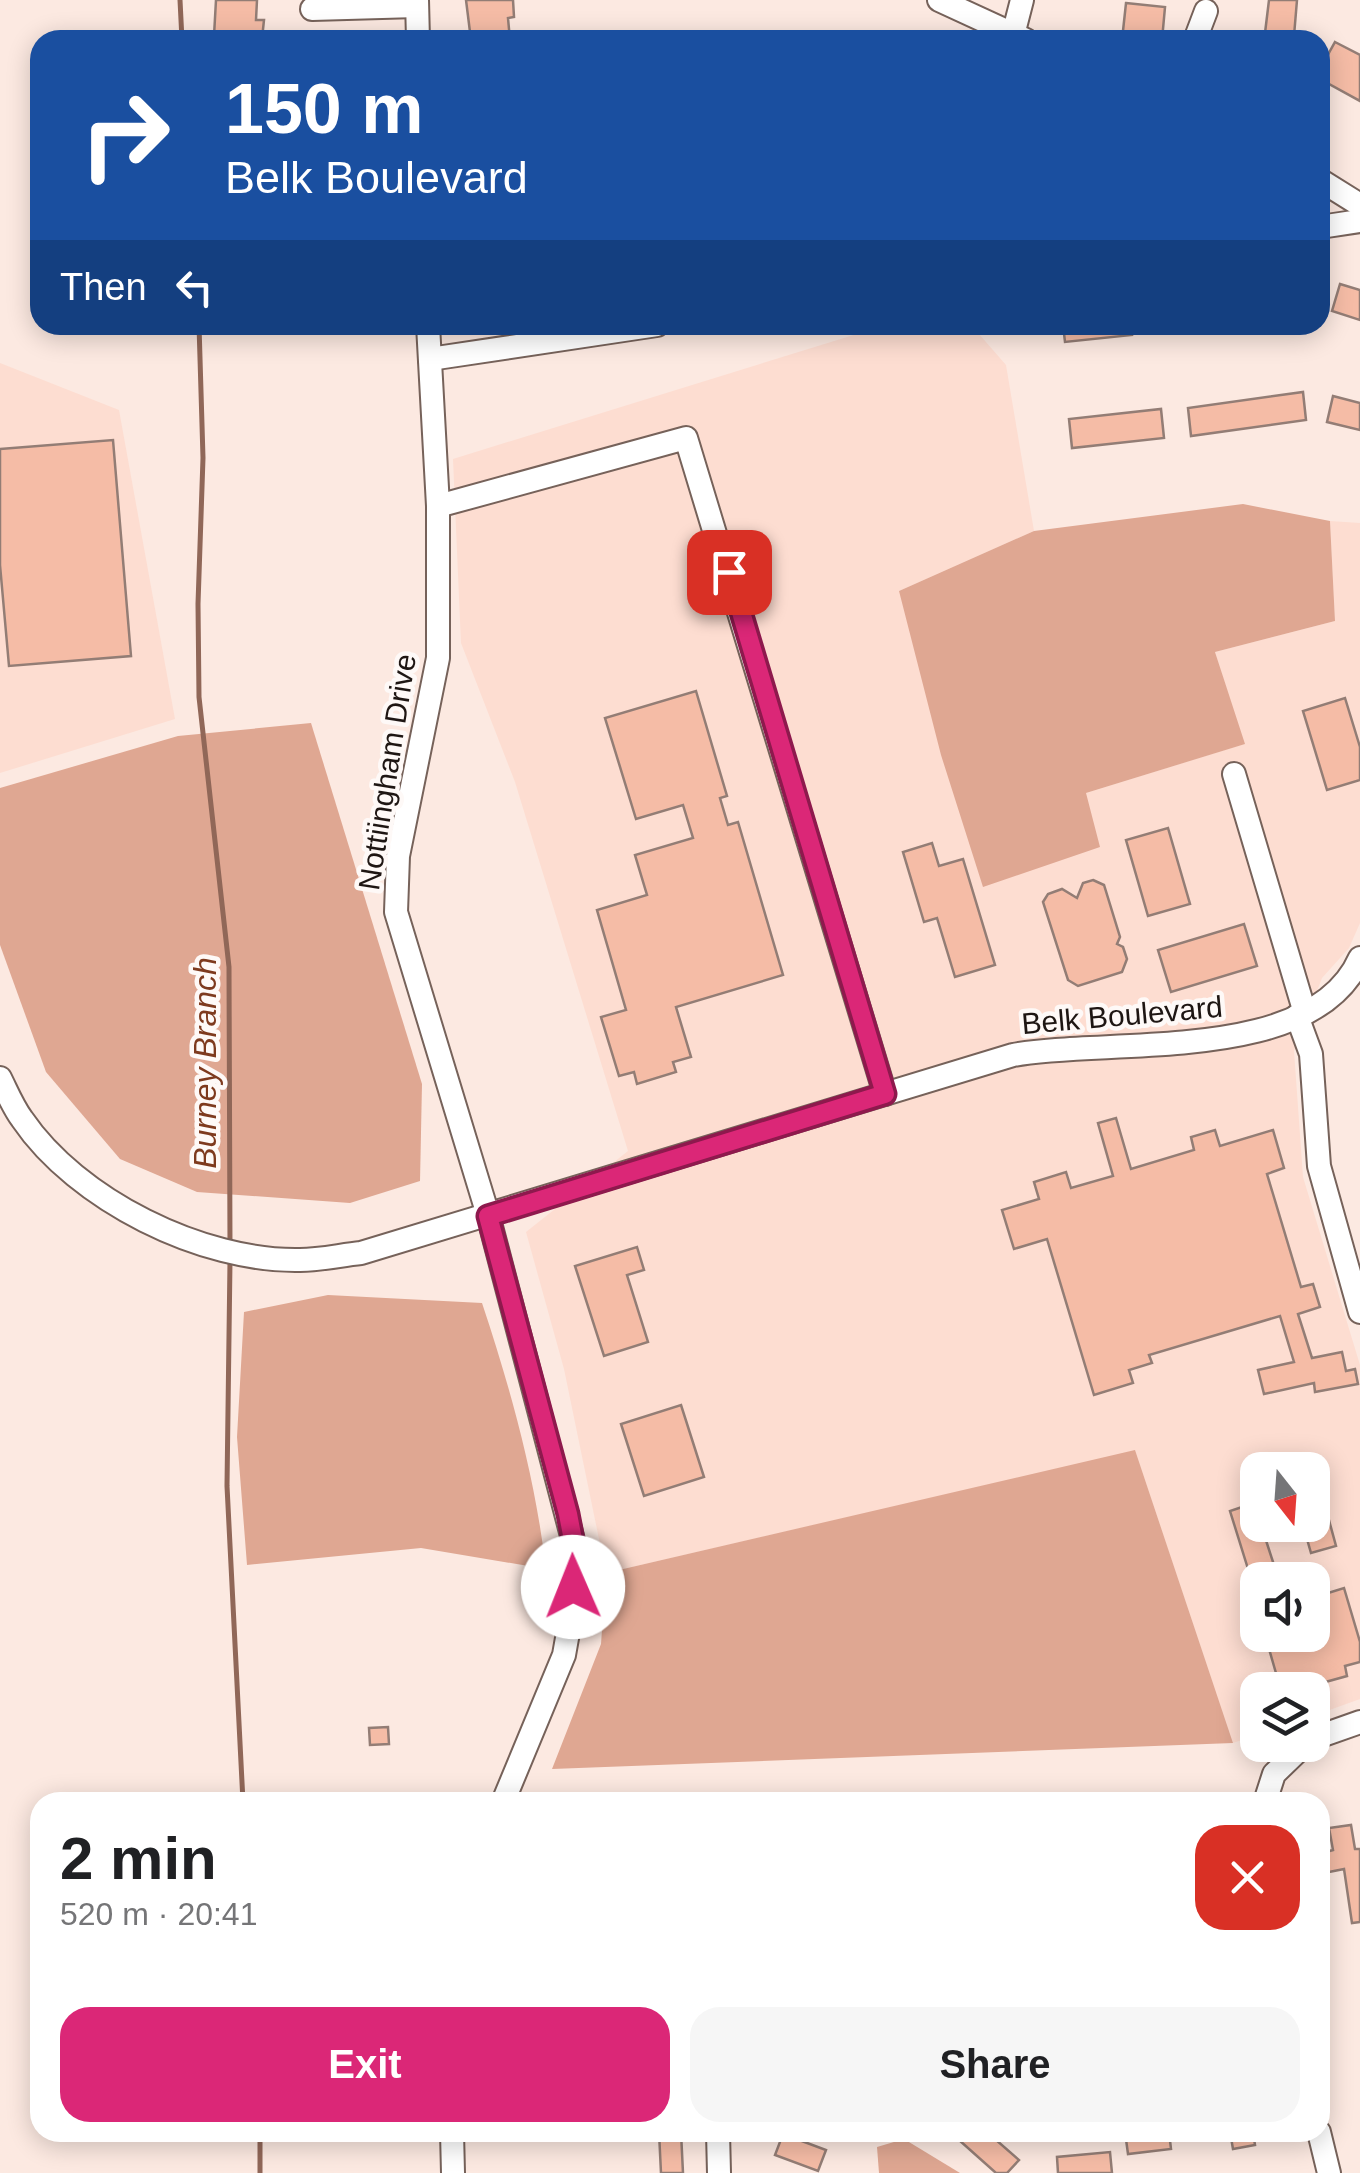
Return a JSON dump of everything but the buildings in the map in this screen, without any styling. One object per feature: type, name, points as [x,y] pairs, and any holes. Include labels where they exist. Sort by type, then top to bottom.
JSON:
[{"type":"street","points":[[939,0],[1004,30]]},
{"type":"street","points":[[1020,30],[1022,0]]},
{"type":"street","points":[[312,9],[417,3],[418,30]]},
{"type":"street","points":[[1199,30],[1206,11]]},
{"type":"street","points":[[1330,186],[1360,205]]},
{"type":"street","points":[[1330,226],[1360,221]]},
{"type":"street","name":"Nottiingham Drive","points":[[429,335],[438,506],[438,658],[398,856],[396,912],[488,1216],[568,1514],[574,1564],[572,1610],[564,1655],[507,1792]]},
{"type":"street","points":[[430,359],[590,335]]},
{"type":"street","points":[[438,506],[686,438],[885,1094]]},
{"type":"street","points":[[1234,774],[1311,1054],[1319,1166],[1360,1312]]},
{"type":"street","name":"Belk Boulevard","points":[[0,1078],[22,1120],[96,1193],[190,1240],[269,1258],[300,1260],[361,1253],[1013,1055],[1049,1048],[1203,1043],[1270,1027],[1333,994],[1354,972],[1360,958]]},
{"type":"street","points":[[1330,1733],[1360,1722]]},
{"type":"street","points":[[1268,1792],[1274,1774],[1286,1762]]},
{"type":"street","points":[[452,2142],[453,2173]]},
{"type":"street","points":[[718,2142],[719,2173]]},
{"type":"street","points":[[1321,2142],[1329,2173]]},
{"type":"shaded area","points":[[854,335],[980,335],[1006,365],[1034,531],[899,591],[1086,793],[1244,744],[1215,652],[1335,621],[1330,521],[1360,523],[1360,923],[1349,948],[1322,978],[1294,1051],[1303,1177],[1360,1365],[1360,1699],[1330,1710],[1330,1672],[1240,1672],[1240,1741],[1233,1743],[1135,1451],[606,1573],[564,1369],[526,1232],[628,1151],[515,782],[461,643],[453,459]]},
{"type":"shaded area","points":[[0,363],[119,410],[175,719],[0,773]]},
{"type":"shaded area","points":[[1243,504],[1330,521],[1335,621],[1215,652],[1245,744],[1086,793],[1100,847],[983,887],[941,755],[899,591],[1034,531]]},
{"type":"shaded area","points":[[311,723],[422,1084],[420,1181],[350,1203],[197,1192],[120,1159],[46,1072],[0,945],[0,788],[178,736]]},
{"type":"shaded area","points":[[328,1295],[482,1303],[521,1434],[546,1569],[421,1548],[247,1565],[237,1437],[244,1312]]},
{"type":"shaded area","points":[[1135,1450],[1233,1743],[552,1769],[601,1644],[606,1573]]},
{"type":"shaded area","points":[[909,2142],[960,2173],[879,2173],[877,2147]]},
{"type":"waterway","name":"Burney Branch","points":[[180,0],[182,30]]},
{"type":"waterway","name":"Burney Branch","points":[[199,335],[203,458],[199,697],[229,967],[230,1245]]},
{"type":"waterway","name":"Burney Branch","points":[[230,1261],[227,1486],[242,1792]]},
{"type":"waterway","name":"Burney Branch","points":[[260,2142],[260,2173]]},
{"type":"route","points":[[573,1587],[573,1540],[568,1514],[488,1216],[885,1094],[729,572]]}]
